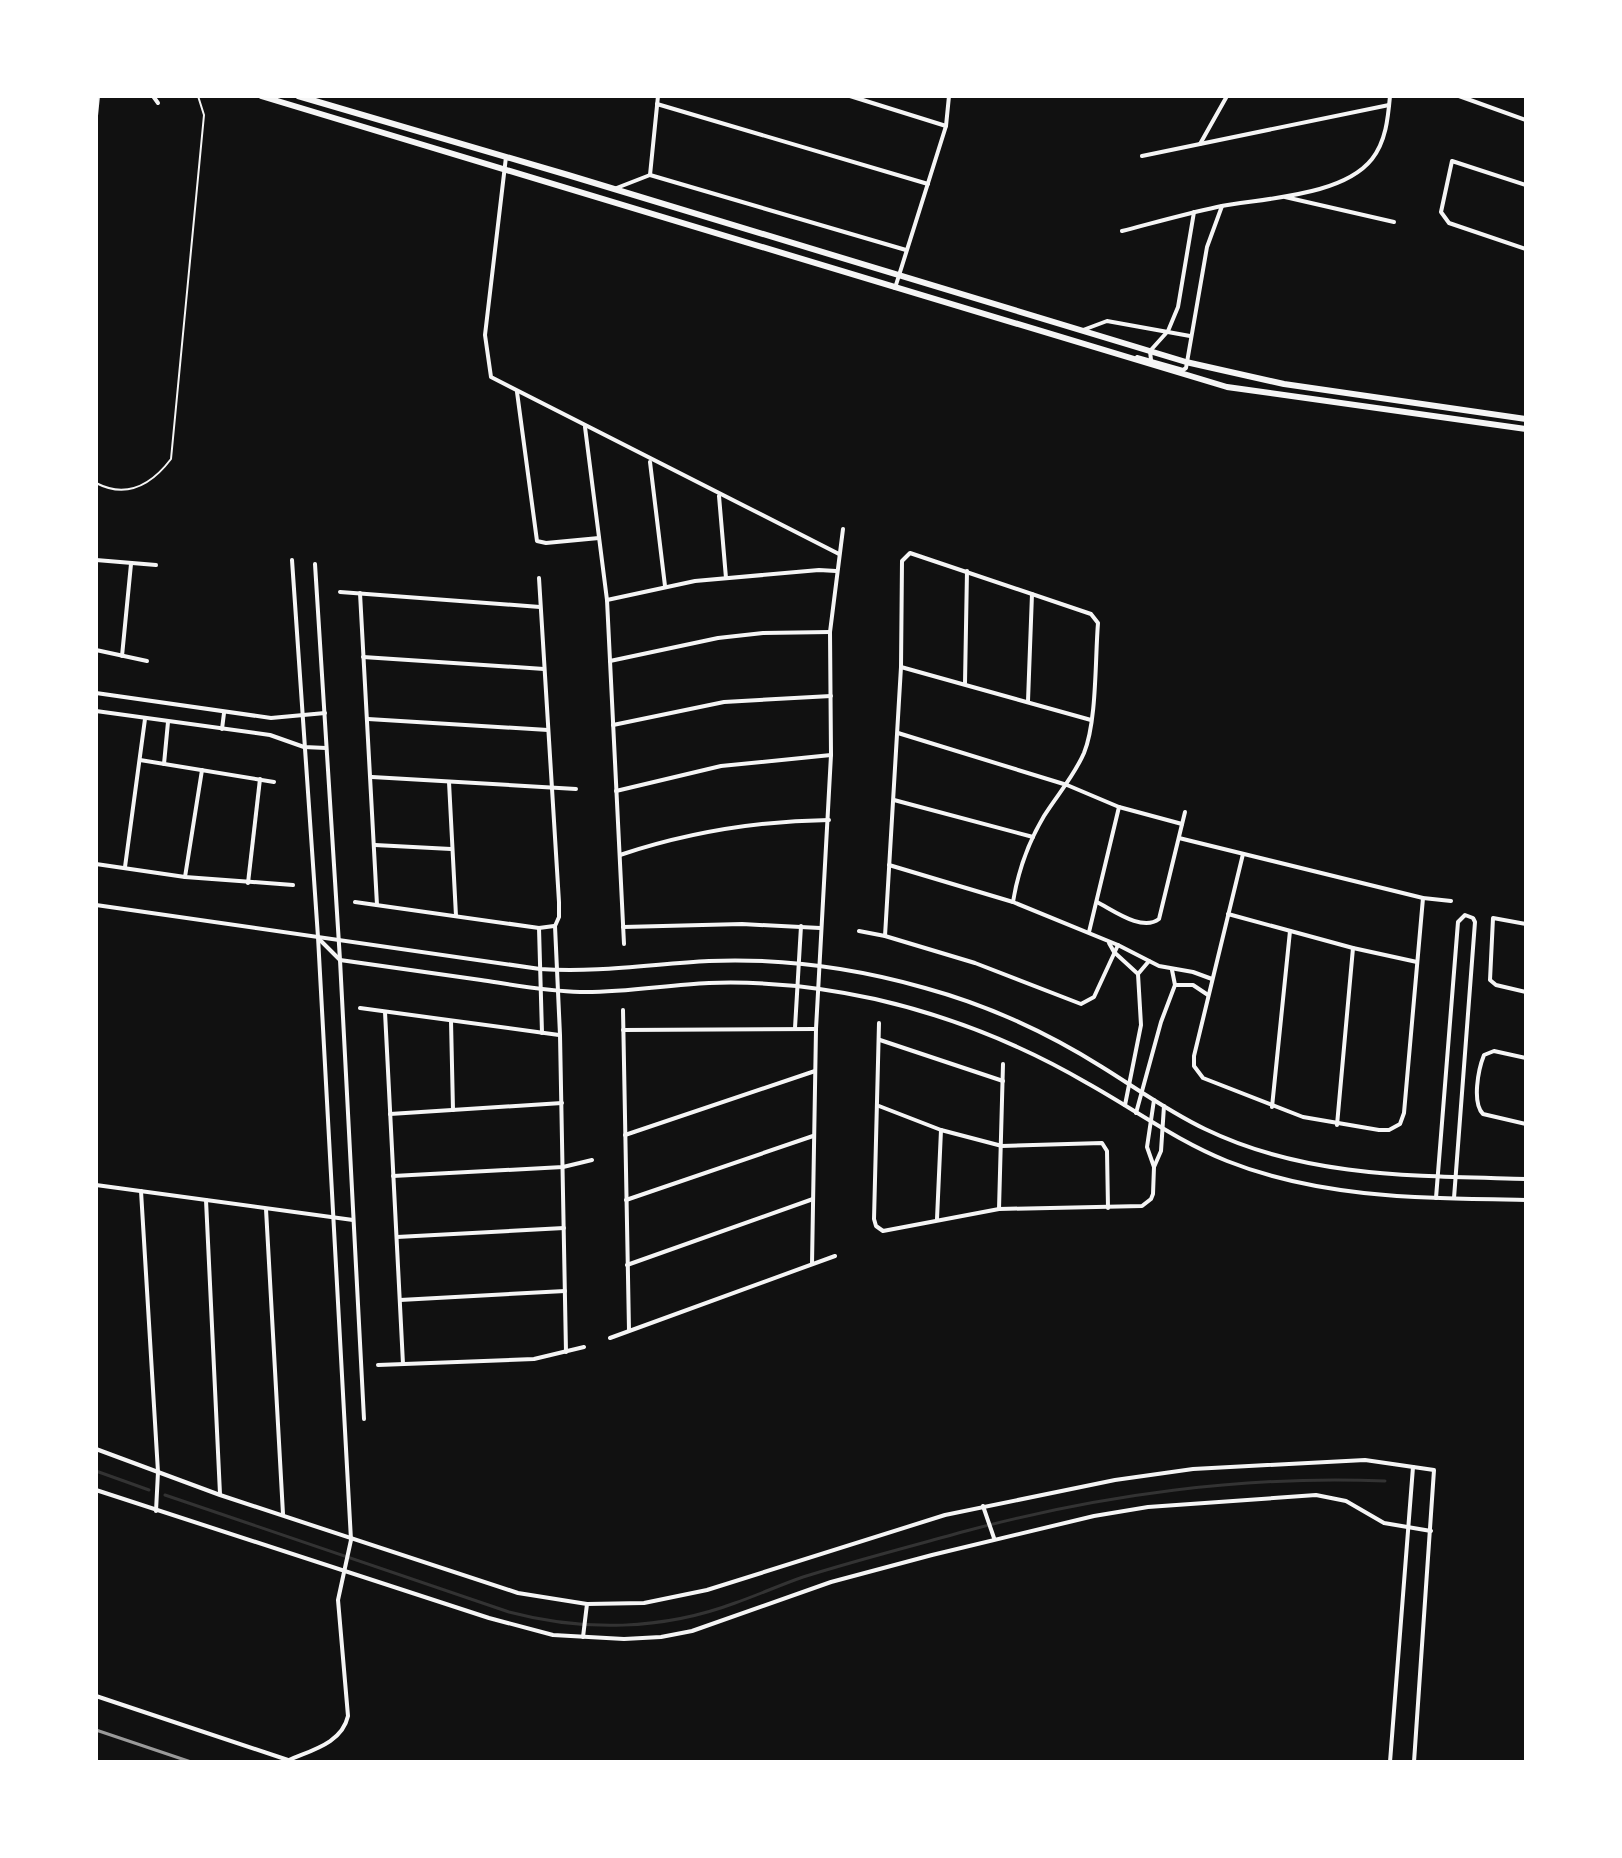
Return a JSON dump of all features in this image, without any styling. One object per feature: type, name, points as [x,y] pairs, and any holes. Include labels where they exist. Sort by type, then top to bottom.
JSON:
[{"type":"main road","points":[[261,96],[504,167],[1158,368],[1241,389],[1526,429]]},
{"type":"main road","points":[[298,96],[1186,362],[1284,384],[1526,419]]},
{"type":"street","points":[[153,96],[158,103]]},
{"type":"street","points":[[650,175],[658,96]]},
{"type":"street","points":[[850,96],[946,126]]},
{"type":"street","points":[[895,288],[946,126],[949,96]]},
{"type":"street","points":[[1200,144],[1227,96]]},
{"type":"street","points":[[1122,231],[1222,206],[1283,197],[1355,174],[1371,161],[1382,142],[1390,96]]},
{"type":"street","points":[[1459,96],[1526,120]]},
{"type":"street","points":[[657,104],[928,184]]},
{"type":"street","points":[[1142,156],[1389,105]]},
{"type":"street","points":[[506,157],[485,335],[489,374],[498,382],[585,427],[839,554]]},
{"type":"street","points":[[1526,185],[1452,161],[1441,212],[1449,223],[1526,249]]},
{"type":"street","points":[[613,189],[650,175],[906,250]]},
{"type":"street","points":[[1283,197],[1394,222]]},
{"type":"street","points":[[1100,350],[1183,370],[1200,299],[1207,247],[1222,206]]},
{"type":"street","points":[[1158,368],[1151,360],[1150,351],[1168,331],[1181,295],[1194,212]]},
{"type":"street","points":[[1081,331],[1107,321],[1190,336]]},
{"type":"street","points":[[517,392],[537,541],[546,543],[599,538]]},
{"type":"street","points":[[585,427],[607,600],[624,944]]},
{"type":"street","points":[[650,460],[665,586]]},
{"type":"street","points":[[719,495],[726,578]]},
{"type":"street","points":[[812,1264],[816,1029],[831,755],[830,632],[843,529]]},
{"type":"street","points":[[885,936],[901,667],[902,561],[906,555],[914,553],[1032,594],[1094,616],[1098,623],[1086,749],[1033,837],[1021,866],[1013,902]]},
{"type":"street","points":[[96,560],[156,565]]},
{"type":"street","points":[[96,1696],[292,1761],[333,1740],[346,1725],[348,1716],[338,1600],[351,1542],[318,937],[292,560]]},
{"type":"street","points":[[122,656],[131,564]]},
{"type":"street","points":[[315,564],[339,939],[364,1419]]},
{"type":"street","points":[[607,600],[665,586],[726,578],[836,571]]},
{"type":"street","points":[[965,683],[967,571]]},
{"type":"street","points":[[539,578],[559,902],[559,917],[555,926],[562,1103],[566,1352]]},
{"type":"street","points":[[340,592],[540,607]]},
{"type":"street","points":[[360,593],[377,905]]},
{"type":"street","points":[[1028,701],[1032,594]]},
{"type":"street","points":[[610,661],[718,638],[763,633],[830,632]]},
{"type":"street","points":[[96,650],[147,661]]},
{"type":"street","points":[[363,657],[544,669]]},
{"type":"street","points":[[901,667],[1091,720]]},
{"type":"street","points":[[96,693],[271,718],[325,713]]},
{"type":"street","points":[[613,725],[724,702],[831,696]]},
{"type":"street","points":[[96,711],[270,735],[304,747],[327,748]]},
{"type":"street","points":[[222,729],[224,713]]},
{"type":"street","points":[[125,867],[145,718]]},
{"type":"street","points":[[368,719],[548,730]]},
{"type":"street","points":[[164,764],[168,721]]},
{"type":"street","points":[[898,733],[1067,785],[1119,807],[1182,824]]},
{"type":"street","points":[[616,791],[721,766],[831,755]]},
{"type":"street","points":[[140,760],[274,782]]},
{"type":"street","points":[[185,877],[202,770]]},
{"type":"street","points":[[372,777],[576,789]]},
{"type":"street","points":[[248,883],[260,779]]},
{"type":"street","points":[[449,782],[456,916]]},
{"type":"street","points":[[894,800],[1033,837]]},
{"type":"street","points":[[1089,932],[1119,807]]},
{"type":"street","points":[[1097,902],[1143,924],[1154,923],[1161,913],[1185,812]]},
{"type":"street","points":[[620,855],[688,835],[743,824],[829,820]]},
{"type":"street","points":[[1179,838],[1423,898],[1451,901]]},
{"type":"street","points":[[375,845],[451,849]]},
{"type":"street","points":[[1243,854],[1193,1061],[1197,1073],[1272,1107],[1337,1125],[1389,1130],[1400,1124],[1404,1113],[1423,898]]},
{"type":"street","points":[[96,864],[185,877],[293,885]]},
{"type":"street","points":[[889,865],[1013,902],[1172,970],[1193,972],[1212,979]]},
{"type":"street","points":[[355,902],[539,928],[555,926]]},
{"type":"street","points":[[96,905],[540,969],[589,970],[713,961],[819,966],[890,978],[973,1004],[1057,1041],[1206,1130],[1289,1160],[1339,1170],[1526,1179]]},
{"type":"street","points":[[1228,914],[1417,962]]},
{"type":"street","points":[[1436,1198],[1458,922],[1465,915],[1475,922],[1454,1198]]},
{"type":"street","points":[[1526,924],[1498,917],[1493,920],[1490,980],[1496,985],[1526,992]]},
{"type":"street","points":[[623,927],[682,924],[821,928]]},
{"type":"street","points":[[795,1029],[801,926]]},
{"type":"street","points":[[539,928],[542,1033]]},
{"type":"street","points":[[859,931],[975,963],[1081,1004],[1094,997],[1118,945]]},
{"type":"street","points":[[1272,1107],[1290,931]]},
{"type":"street","points":[[318,937],[340,960],[558,990],[605,992],[714,983],[798,986],[877,999],[980,1031],[1057,1066],[1163,1129],[1224,1160],[1264,1175],[1307,1186],[1369,1195],[1526,1200]]},
{"type":"street","points":[[1107,941],[1114,952],[1138,974]]},
{"type":"street","points":[[1337,1125],[1353,948]]},
{"type":"street","points":[[1124,1106],[1141,1025],[1138,974],[1149,961]]},
{"type":"street","points":[[1136,1113],[1161,1022],[1175,985],[1172,970]]},
{"type":"street","points":[[1175,985],[1193,985],[1208,995]]},
{"type":"street","points":[[360,1008],[560,1035]]},
{"type":"street","points":[[623,1010],[629,1330]]},
{"type":"street","points":[[385,1012],[403,1364]]},
{"type":"street","points":[[451,1021],[453,1110]]},
{"type":"street","points":[[879,1023],[874,1219],[879,1229],[889,1231],[999,1209],[1142,1206],[1153,1194],[1154,1167],[1161,1151],[1164,1106]]},
{"type":"street","points":[[623,1030],[816,1029]]},
{"type":"street","points":[[880,1040],[1003,1081]]},
{"type":"street","points":[[1526,1058],[1494,1051],[1482,1059],[1477,1102],[1483,1114],[1526,1124]]},
{"type":"street","points":[[999,1209],[1003,1064]]},
{"type":"street","points":[[625,1135],[815,1071]]},
{"type":"street","points":[[1154,1100],[1147,1152],[1154,1167]]},
{"type":"street","points":[[390,1114],[562,1103]]},
{"type":"street","points":[[879,1106],[941,1130],[1002,1146],[1105,1145],[1108,1208]]},
{"type":"street","points":[[937,1219],[941,1130]]},
{"type":"street","points":[[626,1200],[814,1136]]},
{"type":"street","points":[[393,1176],[563,1167],[592,1160]]},
{"type":"street","points":[[96,1185],[353,1220]]},
{"type":"street","points":[[141,1191],[158,1472],[156,1511]]},
{"type":"street","points":[[627,1265],[813,1199]]},
{"type":"street","points":[[206,1200],[220,1495]]},
{"type":"street","points":[[266,1209],[283,1515]]},
{"type":"street","points":[[397,1237],[564,1228]]},
{"type":"street","points":[[610,1338],[835,1256]]},
{"type":"street","points":[[400,1300],[565,1291]]},
{"type":"street","points":[[378,1365],[534,1359],[584,1347]]},
{"type":"street","points":[[96,1449],[351,1542],[518,1593],[587,1607],[644,1603],[707,1590],[882,1534],[983,1506],[1115,1480],[1193,1469],[1365,1460],[1434,1470],[1414,1762]]},
{"type":"street","points":[[1390,1762],[1413,1467]]},
{"type":"street","points":[[96,1490],[525,1628],[553,1635],[583,1634],[624,1639],[692,1631],[831,1582],[994,1539],[1148,1507],[1316,1495],[1346,1501],[1384,1523],[1431,1531]]},
{"type":"street","points":[[983,1506],[994,1539]]},
{"type":"street","points":[[583,1634],[587,1607]]},
{"type":"lane","points":[[96,126],[99,96]]},
{"type":"lane","points":[[96,483],[113,490],[134,488],[151,481],[171,459],[204,115],[198,96]]},
{"type":"waterway","points":[[96,1471],[149,1490]]},
{"type":"waterway","points":[[165,1495],[509,1612],[566,1623],[623,1625],[680,1619],[708,1612],[844,1565],[1068,1507],[1226,1485],[1279,1481],[1385,1481]]},
{"type":"railway","points":[[96,1730],[191,1762]]}]
